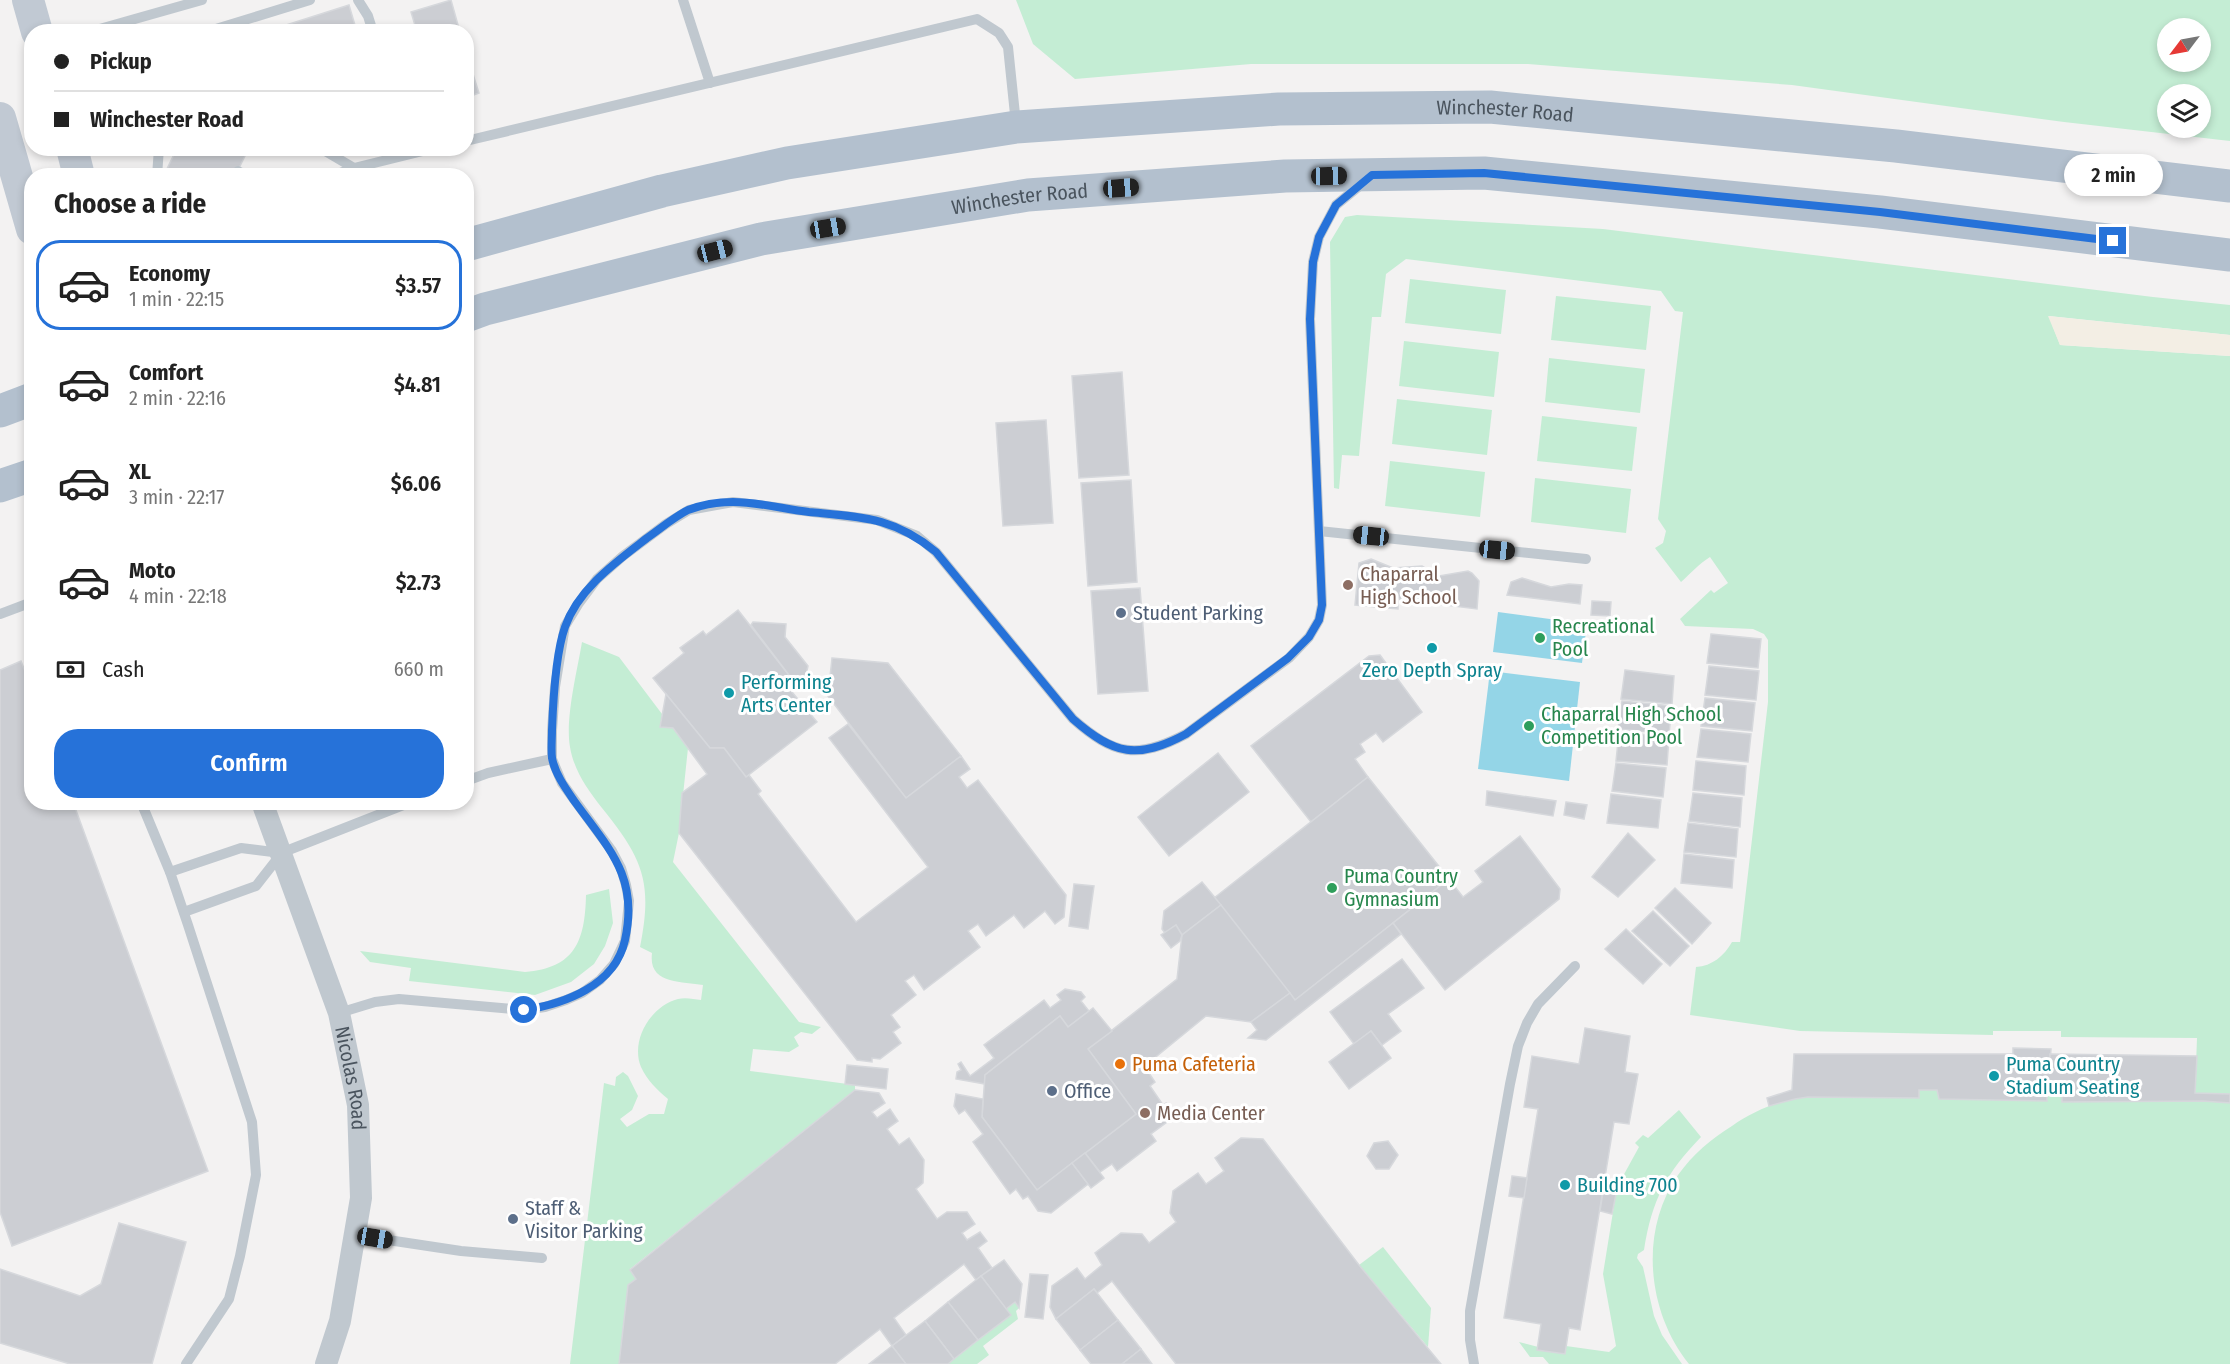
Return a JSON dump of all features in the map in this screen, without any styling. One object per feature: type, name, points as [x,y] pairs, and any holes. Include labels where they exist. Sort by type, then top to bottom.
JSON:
[{"type":"main road","points":[[28,0],[35,24]]},
{"type":"main road","name":"Winchester Road","points":[[474,243],[662,191],[787,163],[1016,127],[1279,109],[1490,107],[1896,146],[2230,186]]},
{"type":"main road","points":[[0,118],[24,201]]},
{"type":"main road","name":"Winchester Road","points":[[474,313],[761,239],[1028,195],[1285,176],[1496,174],[1880,212],[2230,255]]},
{"type":"main road","points":[[0,411],[24,402]]},
{"type":"main road","points":[[0,486],[24,478]]},
{"type":"street","name":"Nicolas Road","points":[[265,810],[339,1013],[358,1105],[361,1198],[340,1321],[326,1364]]},
{"type":"lane","points":[[136,24],[202,0]]},
{"type":"lane","points":[[232,24],[310,0]]},
{"type":"lane","points":[[358,0],[370,24]]},
{"type":"lane","points":[[683,0],[710,83]]},
{"type":"lane","points":[[474,139],[976,19],[999,33],[1008,47],[1016,127]]},
{"type":"lane","points":[[334,156],[354,168],[386,156]]},
{"type":"lane","points":[[339,1013],[375,1002],[399,999],[524,1010],[545,1007],[582,993],[600,980],[614,964],[625,941],[629,901],[621,868],[612,851],[562,783],[552,759],[555,687],[565,626],[597,579],[666,524],[689,510],[733,502],[877,520],[917,536],[936,552],[1073,719],[1095,738],[1114,746],[1136,751],[1153,749],[1186,734],[1288,658],[1309,637],[1319,620],[1322,605],[1310,319],[1313,262],[1319,237],[1336,205],[1372,175]]},
{"type":"lane","points":[[1318,531],[1586,559]]},
{"type":"lane","points":[[0,614],[24,605]]},
{"type":"lane","points":[[474,778],[552,759]]},
{"type":"lane","points":[[144,810],[170,872],[218,1010],[252,1122],[256,1175],[229,1299],[186,1364]]},
{"type":"lane","points":[[170,872],[241,848],[281,853],[391,810]]},
{"type":"lane","points":[[184,912],[256,886],[281,853]]},
{"type":"lane","points":[[1474,1364],[1470,1340],[1470,1311],[1518,1046],[1538,1004],[1575,966]]},
{"type":"lane","points":[[355,1235],[461,1251],[542,1258]]},
{"type":"green space","points":[[1016,0],[2230,0],[2230,141],[2204,138],[2211,138],[2211,84],[2157,84],[2157,133],[1792,85],[1528,64],[1251,64],[1075,79],[1033,44]]},
{"type":"green space","points":[[1357,215],[1603,229],[2230,305],[2230,335],[2049,316],[2060,345],[2230,356],[2230,1094],[2195,1093],[2197,1038],[2061,1037],[2061,1031],[1993,1031],[1993,1035],[1800,1031],[1690,1015],[1696,967],[1712,962],[1721,956],[1732,942],[1740,942],[1768,702],[1768,640],[1764,634],[1753,629],[1685,626],[1680,619],[1711,590],[1714,593],[1728,583],[1710,557],[1681,582],[1655,548],[1663,543],[1666,531],[1658,519],[1683,312],[1675,311],[1661,291],[1406,259],[1386,274],[1381,317],[1372,317],[1359,456],[1342,455],[1339,489],[1334,488],[1330,242],[1345,217]]},
{"type":"green space","points":[[1410,279],[1506,290],[1501,334],[1405,323]]},
{"type":"green space","points":[[1556,296],[1651,306],[1646,350],[1551,340]]},
{"type":"green space","points":[[1404,341],[1499,352],[1494,397],[1399,386]]},
{"type":"green space","points":[[1549,358],[1645,369],[1640,413],[1545,402]]},
{"type":"green space","points":[[1397,399],[1492,410],[1487,455],[1392,444]]},
{"type":"green space","points":[[1542,416],[1637,427],[1632,471],[1537,461]]},
{"type":"green space","points":[[1390,461],[1485,472],[1480,517],[1385,506]]},
{"type":"green space","points":[[1535,478],[1631,489],[1626,533],[1531,522]]},
{"type":"green space","points":[[582,642],[619,657],[662,714],[660,727],[673,728],[688,748],[679,833],[673,862],[799,1022],[821,1027],[812,1034],[801,1032],[794,1037],[799,1046],[789,1052],[753,1049],[750,1071],[855,1085],[855,1090],[630,1269],[636,1279],[628,1286],[619,1364],[570,1364],[604,1083],[615,1086],[616,1077],[623,1072],[628,1076],[638,1096],[632,1110],[620,1119],[627,1127],[649,1114],[664,1114],[668,1099],[646,1076],[638,1057],[641,1035],[652,1016],[668,1003],[684,998],[701,1000],[703,985],[677,982],[661,976],[655,971],[652,953],[640,947],[645,905],[641,872],[627,842],[587,787],[572,756],[569,723]]},
{"type":"green space","points":[[609,889],[613,923],[605,946],[594,964],[571,982],[535,995],[409,981],[411,968],[370,962],[360,951],[525,972],[542,969],[555,965],[574,949],[583,926],[586,895]]},
{"type":"green space","points":[[1919,1090],[1937,1090],[1939,1099],[2047,1100],[2047,1091],[2062,1091],[2062,1102],[2203,1101],[2230,1103],[2230,1364],[1689,1364],[1664,1320],[1653,1271],[1653,1246],[1657,1221],[1666,1197],[1684,1167],[1724,1131],[1750,1115],[1778,1103],[1808,1097],[1918,1098]]},
{"type":"green space","points":[[1679,1110],[1701,1137],[1678,1163],[1662,1188],[1651,1216],[1644,1250],[1638,1254],[1637,1258],[1643,1267],[1654,1316],[1662,1335],[1682,1364],[1549,1364],[1543,1357],[1530,1357],[1519,1342],[1565,1354],[1566,1346],[1609,1352],[1616,1346],[1603,1274],[1617,1187],[1639,1147],[1635,1143],[1643,1135],[1648,1138]]},
{"type":"green space","points":[[1383,1247],[1431,1308],[1428,1347],[1359,1265]]},
{"type":"green space","points":[[1015,1302],[1019,1308],[1016,1311],[1018,1319],[983,1346],[989,1355],[977,1364],[948,1364],[1010,1315],[1006,1309]]},
{"type":"sand","points":[[2048,316],[2230,335],[2230,356],[2060,345]]},
{"type":"water","name":"Recreational Pool","points":[[1498,612],[1587,624],[1582,663],[1493,652]]},
{"type":"water","name":"Chaparral High School Competition Pool","points":[[1490,671],[1580,682],[1569,781],[1478,769]]},
{"type":"building","points":[[451,0],[458,24],[415,24],[411,12]]},
{"type":"building","points":[[349,5],[355,24],[289,24]]},
{"type":"building","points":[[474,77],[479,93],[474,95]]},
{"type":"building","points":[[173,156],[245,156],[239,168],[167,168]]},
{"type":"building","points":[[1122,372],[1129,475],[1079,478],[1072,376]]},
{"type":"building","points":[[1046,420],[1053,523],[1003,526],[996,423]]},
{"type":"building","points":[[1131,480],[1137,582],[1088,586],[1081,483]]},
{"type":"building","points":[[1371,559],[1393,568],[1422,566],[1439,576],[1468,571],[1479,581],[1477,609],[1398,599],[1398,609],[1355,605],[1359,563]]},
{"type":"building","points":[[1522,578],[1551,587],[1569,584],[1582,585],[1580,604],[1507,595],[1511,582]]},
{"type":"building","points":[[1140,588],[1148,691],[1098,694],[1091,591]]},
{"type":"building","points":[[1592,601],[1611,602],[1610,616],[1591,615]]},
{"type":"building","name":"Performing Arts Center","points":[[738,610],[792,679],[792,692],[817,722],[746,777],[724,748],[710,748],[653,678],[684,653],[680,648],[703,631],[706,635]]},
{"type":"building","points":[[753,622],[786,624],[785,637],[808,666],[805,680],[792,679],[751,625]]},
{"type":"building","points":[[1711,634],[1761,639],[1758,668],[1707,663]]},
{"type":"building","points":[[1380,655],[1422,712],[1383,742],[1376,733],[1360,744],[1365,752],[1355,759],[1368,777],[1311,822],[1251,746],[1369,656]]},
{"type":"building","points":[[832,658],[888,663],[961,756],[906,798],[828,696]]},
{"type":"building","points":[[21,661],[24,669],[24,810],[76,810],[208,1171],[12,1246],[0,1212],[0,670]]},
{"type":"building","points":[[1709,666],[1759,671],[1756,700],[1705,695]]},
{"type":"building","points":[[1625,670],[1674,676],[1672,704],[1621,699]]},
{"type":"building","points":[[666,694],[710,748],[724,748],[746,777],[749,775],[761,791],[758,794],[856,922],[928,867],[829,738],[848,724],[906,798],[961,756],[970,769],[959,777],[967,788],[978,780],[1066,895],[1064,917],[1055,924],[1045,911],[1024,928],[1014,915],[986,936],[978,924],[968,931],[980,947],[924,990],[914,975],[905,981],[916,995],[891,1015],[900,1027],[893,1032],[901,1043],[880,1059],[872,1058],[872,1062],[857,1060],[679,833],[682,793],[707,774],[673,728],[660,727]]},
{"type":"building","points":[[1705,698],[1755,703],[1752,731],[1701,726]]},
{"type":"building","points":[[1622,701],[1672,706],[1669,734],[1618,729]]},
{"type":"building","points":[[1701,729],[1751,734],[1748,762],[1697,757]]},
{"type":"building","points":[[1619,732],[1669,737],[1667,765],[1616,761]]},
{"type":"building","points":[[1218,753],[1249,792],[1169,856],[1138,817]]},
{"type":"building","points":[[1696,761],[1746,766],[1744,795],[1693,790]]},
{"type":"building","points":[[1616,763],[1666,768],[1663,797],[1612,791]]},
{"type":"building","name":"Puma Country Gymnasium","points":[[1368,777],[1449,879],[1295,1000],[1214,898]]},
{"type":"building","points":[[1487,791],[1556,801],[1553,816],[1486,805]]},
{"type":"building","points":[[1693,793],[1742,798],[1740,827],[1689,821]]},
{"type":"building","points":[[1611,794],[1661,800],[1658,828],[1607,823]]},
{"type":"building","points":[[1566,802],[1587,805],[1584,819],[1564,815]]},
{"type":"building","points":[[1688,823],[1738,829],[1736,857],[1684,852]]},
{"type":"building","points":[[1628,833],[1655,860],[1618,897],[1592,877]]},
{"type":"building","points":[[1520,836],[1560,889],[1559,899],[1445,990],[1393,923],[1449,879],[1463,897],[1483,882],[1475,871]]},
{"type":"building","points":[[1684,854],[1734,860],[1732,888],[1681,883]]},
{"type":"building","points":[[1202,882],[1221,905],[1182,935],[1176,925],[1165,933],[1162,929],[1164,911]]},
{"type":"building","points":[[1074,884],[1094,886],[1088,929],[1069,926]]},
{"type":"building","points":[[1675,888],[1711,923],[1692,944],[1655,908]]},
{"type":"building","points":[[1221,905],[1290,993],[1251,1022],[1206,1016],[1146,1065],[1145,1067],[1155,1082],[1150,1086],[1163,1105],[1166,1103],[1169,1109],[1167,1122],[1151,1134],[1156,1141],[1117,1171],[1112,1164],[1100,1172],[1085,1153],[1136,1114],[1088,1049],[1177,979],[1182,935]]},
{"type":"building","points":[[1653,911],[1689,946],[1670,966],[1632,931]]},
{"type":"building","points":[[1393,923],[1401,934],[1266,1040],[1248,1038],[1257,1030],[1251,1022],[1290,993],[1295,1000]]},
{"type":"building","points":[[1176,925],[1182,935],[1180,941],[1171,948],[1161,935]]},
{"type":"building","points":[[1626,929],[1662,964],[1643,984],[1605,949]]},
{"type":"building","points":[[1402,959],[1424,988],[1388,1014],[1401,1031],[1382,1045],[1371,1031],[1354,1044],[1330,1012]]},
{"type":"building","points":[[1065,989],[1081,992],[1085,997],[1081,1001],[1089,1011],[1068,1027],[1060,1016],[985,1075],[985,1084],[956,1079],[957,1072],[961,1070],[958,1064],[961,1062],[970,1076],[994,1058],[984,1045],[1044,1000],[1050,1008],[1061,1000],[1057,995]]},
{"type":"building","name":"Office","points":[[1093,1008],[1112,1031],[1088,1049],[1136,1114],[1037,1190],[982,1117],[985,1075],[1060,1016],[1068,1027]]},
{"type":"building","name":"Building 700","points":[[1585,1028],[1630,1036],[1625,1072],[1638,1074],[1629,1124],[1614,1122],[1580,1330],[1569,1328],[1565,1354],[1537,1350],[1541,1324],[1504,1318],[1538,1109],[1524,1107],[1532,1056],[1579,1064]]},
{"type":"building","points":[[1371,1031],[1391,1058],[1349,1089],[1329,1062]]},
{"type":"building","points":[[2013,1048],[2051,1049],[2050,1063],[2013,1062]]},
{"type":"building","name":"Puma Country Stadium Seating","points":[[1794,1054],[2013,1054],[2013,1062],[2050,1063],[2050,1054],[2197,1056],[2195,1093],[2230,1094],[2230,1103],[2203,1101],[2062,1102],[2062,1091],[2047,1091],[2047,1101],[1939,1099],[1937,1090],[1919,1090],[1919,1098],[1808,1097],[1769,1106],[1767,1098],[1792,1090]]},
{"type":"building","points":[[847,1065],[888,1069],[886,1089],[845,1084]]},
{"type":"building","points":[[855,1090],[879,1093],[885,1103],[872,1112],[877,1118],[890,1109],[898,1121],[887,1129],[899,1145],[909,1138],[924,1160],[923,1183],[916,1189],[937,1219],[947,1212],[967,1212],[975,1224],[962,1233],[967,1240],[980,1232],[987,1241],[978,1248],[992,1268],[976,1280],[964,1264],[894,1318],[906,1335],[892,1346],[880,1329],[835,1364],[619,1364],[628,1285],[636,1279],[630,1270]]},
{"type":"building","points":[[956,1094],[983,1099],[982,1117],[1037,1190],[1072,1163],[1088,1184],[1051,1213],[1038,1211],[1028,1196],[1023,1199],[1016,1189],[1010,1194],[973,1142],[983,1134],[965,1110],[959,1114],[954,1106]]},
{"type":"building","points":[[1241,1138],[1263,1139],[1359,1265],[1441,1364],[1176,1364],[1112,1281],[1097,1293],[1094,1289],[1056,1319],[1050,1307],[1052,1286],[1077,1268],[1085,1279],[1102,1265],[1095,1253],[1121,1233],[1142,1234],[1149,1243],[1176,1222],[1170,1213],[1173,1191],[1198,1173],[1206,1184],[1224,1171],[1215,1158]]},
{"type":"building","points":[[1388,1141],[1398,1155],[1389,1169],[1376,1169],[1367,1156],[1374,1143]]},
{"type":"building","points":[[1085,1153],[1104,1178],[1091,1188],[1072,1163]]},
{"type":"building","points":[[1512,1176],[1527,1178],[1524,1198],[1509,1196]]},
{"type":"building","points":[[1603,1192],[1616,1194],[1612,1214],[1600,1211]]},
{"type":"building","points":[[119,1223],[186,1242],[152,1364],[70,1364],[0,1343],[0,1269],[80,1296],[101,1284]]},
{"type":"building","points":[[1004,1260],[1022,1284],[1019,1308],[1015,1302],[1006,1309],[981,1276]]},
{"type":"building","points":[[1030,1274],[1048,1275],[1043,1319],[1025,1317]]},
{"type":"building","points":[[981,1276],[1011,1315],[978,1340],[948,1302]]},
{"type":"building","points":[[1094,1289],[1118,1320],[1080,1350],[1056,1319]]},
{"type":"building","points":[[948,1302],[978,1340],[954,1359],[925,1321]]},
{"type":"building","points":[[1118,1320],[1141,1349],[1122,1364],[1091,1364],[1080,1350]]},
{"type":"building","points":[[925,1321],[954,1359],[948,1364],[906,1364],[892,1346]]},
{"type":"building","points":[[892,1346],[906,1364],[869,1364]]},
{"type":"building","points":[[1141,1349],[1152,1364],[1122,1364]]},
{"type":"place","name":"Chaparral High School","points":[[1348,585]]},
{"type":"place","name":"Student Parking","points":[[1121,613]]},
{"type":"place","name":"Recreational Pool","points":[[1540,638]]},
{"type":"place","name":"Zero Depth Spray","points":[[1432,648]]},
{"type":"place","name":"Performing Arts Center","points":[[729,693]]},
{"type":"place","name":"Chaparral High School Competition Pool","points":[[1529,726]]},
{"type":"place","name":"Puma Country Gymnasium","points":[[1332,888]]},
{"type":"place","name":"Puma Cafeteria","points":[[1120,1064]]},
{"type":"place","name":"Puma Country Stadium Seating","points":[[1994,1076]]},
{"type":"place","name":"Office","points":[[1052,1091]]},
{"type":"place","name":"Media Center","points":[[1145,1113]]},
{"type":"place","name":"Building 700","points":[[1565,1185]]},
{"type":"place","name":"Staff & Visitor Parking","points":[[513,1219]]},
{"type":"route","points":[[524,1010],[545,1007],[582,993],[600,980],[614,964],[625,941],[629,901],[621,868],[612,851],[562,783],[552,759],[555,687],[565,626],[597,579],[666,524],[689,510],[733,502],[877,520],[917,536],[936,552],[1073,719],[1095,738],[1114,746],[1136,751],[1153,749],[1172,742],[1288,658],[1309,637],[1319,620],[1322,605],[1310,319],[1313,262],[1319,237],[1336,205],[1372,175],[1484,173],[1880,212],[2113,241]]}]
